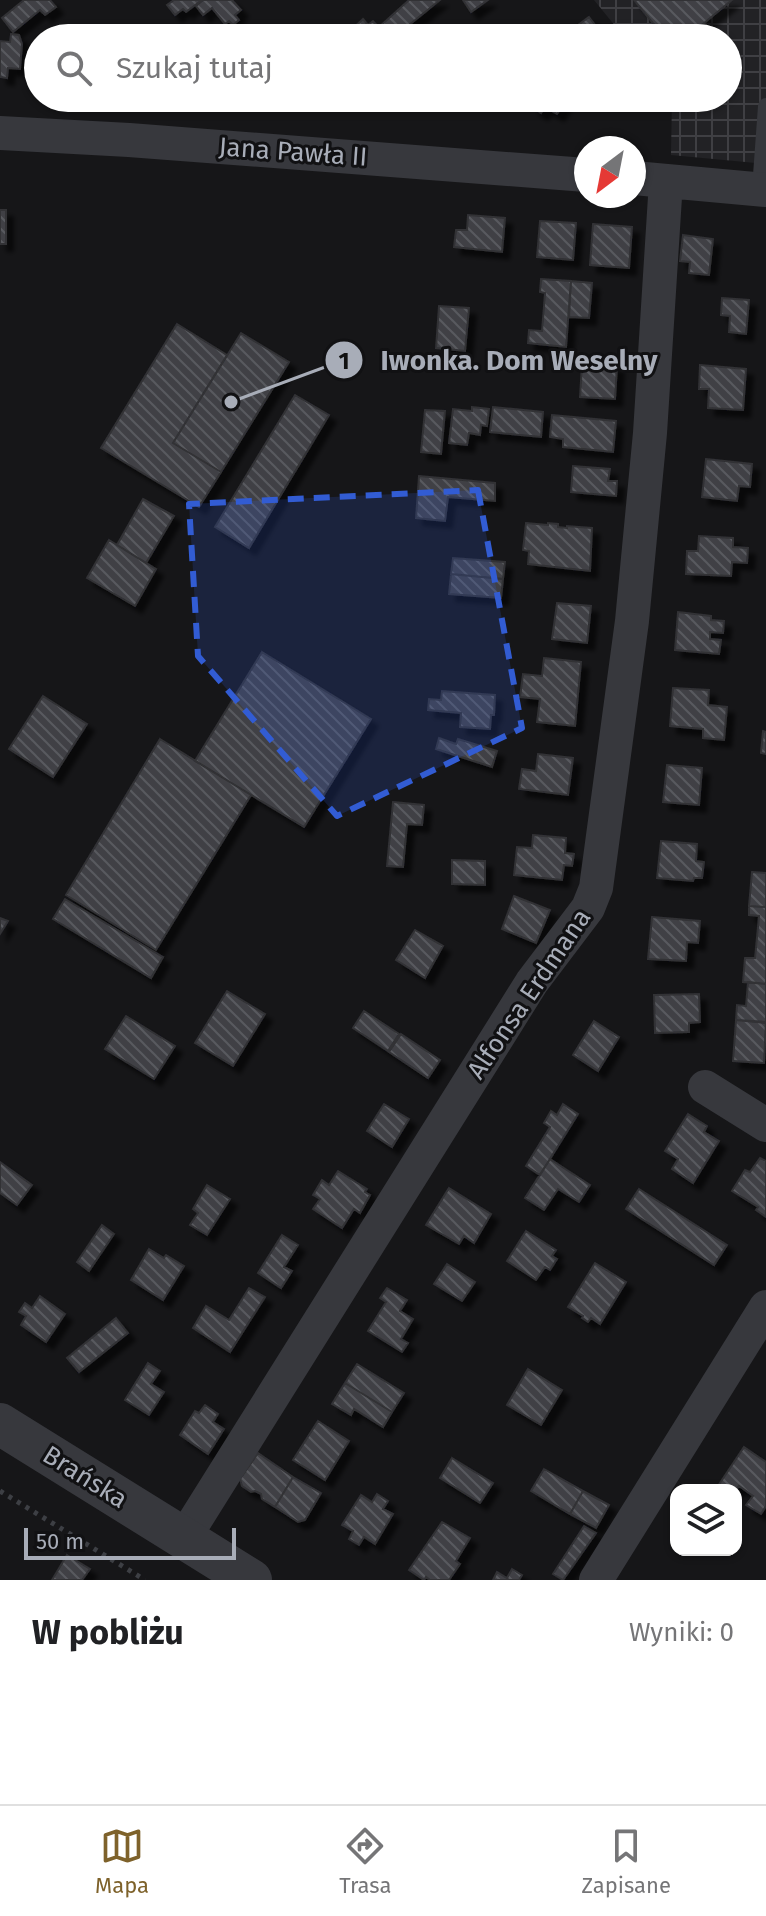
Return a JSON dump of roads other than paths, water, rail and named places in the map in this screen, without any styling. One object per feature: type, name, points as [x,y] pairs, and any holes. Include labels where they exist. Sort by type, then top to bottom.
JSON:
[{"type":"street","name":"Jana Pawła II","points":[[0,133],[574,174]]},
{"type":"street","points":[[650,180],[763,189]]},
{"type":"street","name":"Alfonsa Erdmana","points":[[184,1538],[524,996],[593,899],[632,621],[650,433],[650,180]]},
{"type":"street","points":[[705,1087],[766,1125]]},
{"type":"street","points":[[596,1580],[766,1307]]},
{"type":"street","name":"Brańska","points":[[0,1424],[251,1580]]},
{"type":"lane","points":[[763,189],[766,106]]},
{"type":"place","name":"Iwonka. Dom Weselny","points":[[231,402]]}]
